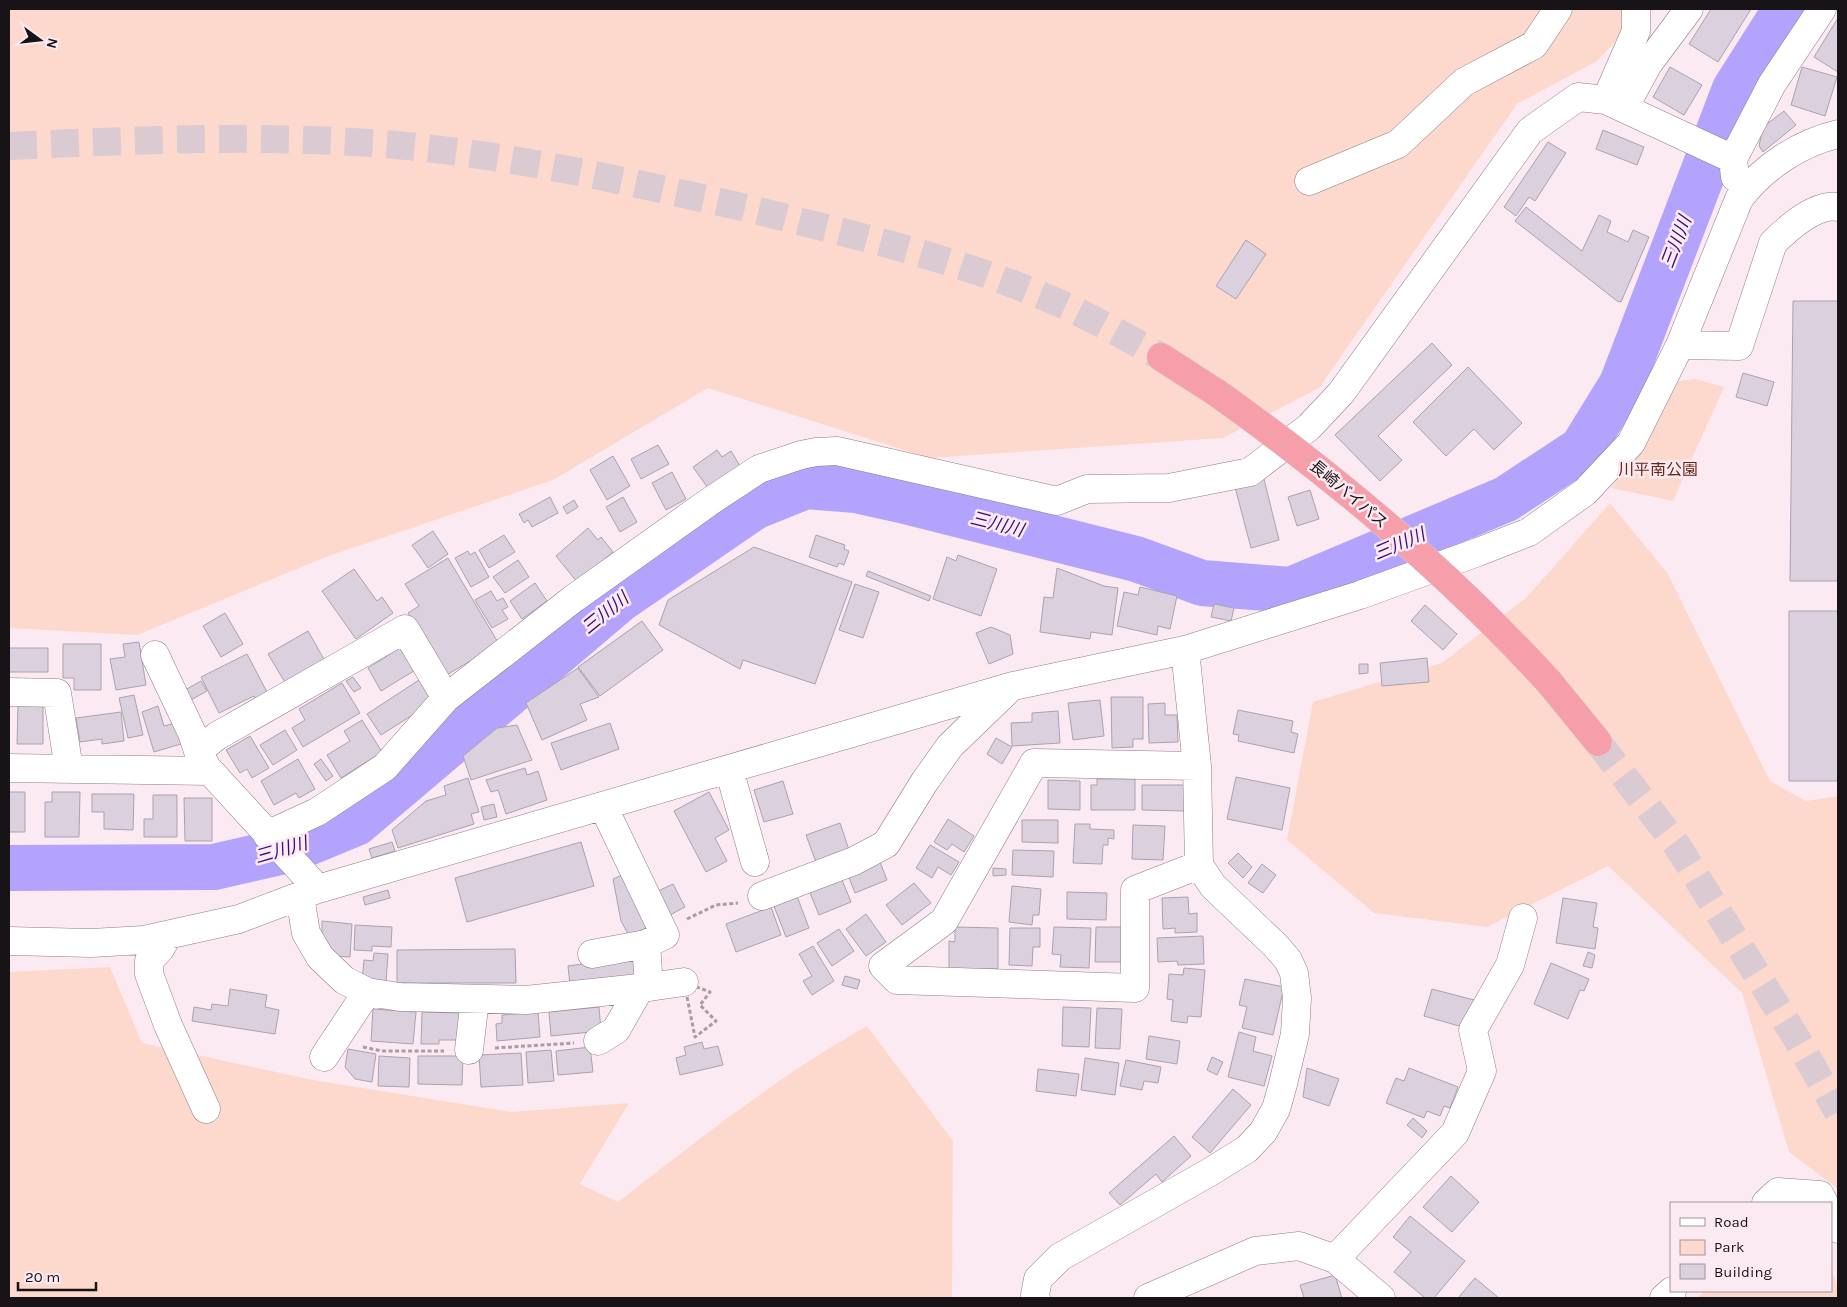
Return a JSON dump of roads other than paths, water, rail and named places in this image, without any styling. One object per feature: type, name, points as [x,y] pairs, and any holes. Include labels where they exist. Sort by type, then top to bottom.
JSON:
[{"type":"highway","name":"長崎バイパス","points":[[1161,357],[1274,433],[1332,478],[1381,521],[1476,606],[1549,682],[1598,742]]},
{"type":"street","points":[[1309,181],[1398,144],[1464,82],[1534,46],[1558,9]]},
{"type":"street","points":[[1615,104],[1636,31],[1636,9]]},
{"type":"street","points":[[1615,104],[1689,9]]},
{"type":"street","points":[[1739,198],[1733,159],[1772,84],[1822,9]]},
{"type":"street","points":[[267,835],[317,812],[385,767],[446,698],[573,599],[709,502],[759,469],[816,452],[837,451],[1057,501],[1087,489],[1169,488],[1250,472],[1308,427],[1341,393],[1530,131],[1578,97],[1615,104],[1733,159]]},
{"type":"street","points":[[9,941],[91,943],[144,940],[239,919],[309,893],[1013,686],[1185,650],[1360,595],[1530,532],[1585,492],[1631,443],[1680,345],[1739,198],[1764,172],[1798,148],[1819,139],[1838,134]]},
{"type":"street","points":[[1680,345],[1739,346],[1773,243],[1804,217],[1830,205],[1838,206]]},
{"type":"street","points":[[204,761],[217,736],[405,629],[446,698]]},
{"type":"street","points":[[1036,1298],[1038,1279],[1060,1257],[1210,1172],[1247,1149],[1264,1132],[1276,1109],[1295,1034],[1297,998],[1294,973],[1288,960],[1275,945],[1213,886],[1199,865],[1197,766],[1185,650]]},
{"type":"street","points":[[155,654],[204,761],[267,835],[309,893],[306,932],[320,957],[344,980],[367,992],[400,998],[526,1000],[684,982]]},
{"type":"street","points":[[762,896],[854,861],[886,844],[925,781],[950,746],[1013,686]]},
{"type":"street","points":[[9,692],[57,693],[70,769]]},
{"type":"street","points":[[9,768],[70,769],[204,761]]},
{"type":"street","points":[[1197,766],[1034,763],[944,921],[883,966],[897,980],[1135,988],[1135,890],[1199,865]]},
{"type":"street","points":[[730,769],[756,862]]},
{"type":"street","points":[[598,1041],[616,1030],[644,987],[655,940],[603,806]]},
{"type":"street","points":[[1335,1259],[1455,1132],[1482,1071],[1473,1030],[1510,965],[1523,918]]},
{"type":"street","points":[[168,935],[160,949],[149,961],[149,974],[168,1025],[206,1109]]},
{"type":"street","points":[[592,954],[655,940]]},
{"type":"street","points":[[324,1057],[367,992]]},
{"type":"street","points":[[469,1050],[475,999]]},
{"type":"street","points":[[1767,1202],[1778,1192],[1820,1195],[1824,1202]]},
{"type":"street","points":[[1832,1217],[1838,1229]]},
{"type":"street","points":[[1148,1298],[1255,1251],[1299,1246],[1335,1259],[1381,1298]]},
{"type":"waterway","name":"三川川","points":[[9,868],[214,867],[293,849],[356,823],[620,599],[754,507],[806,486],[856,490],[901,500],[1136,559],[1202,583],[1291,590],[1506,499],[1582,449],[1622,384],[1735,89],[1786,9]]},
{"type":"tunnel","points":[[9,146],[202,139],[348,142],[430,148],[562,169],[761,212],[935,258],[1039,294],[1117,332],[1161,357]]},
{"type":"tunnel","points":[[1598,742],[1678,847],[1798,1041],[1838,1112]]},
{"type":"park label","name":"川平南公園","points":[[1658,469]]}]
